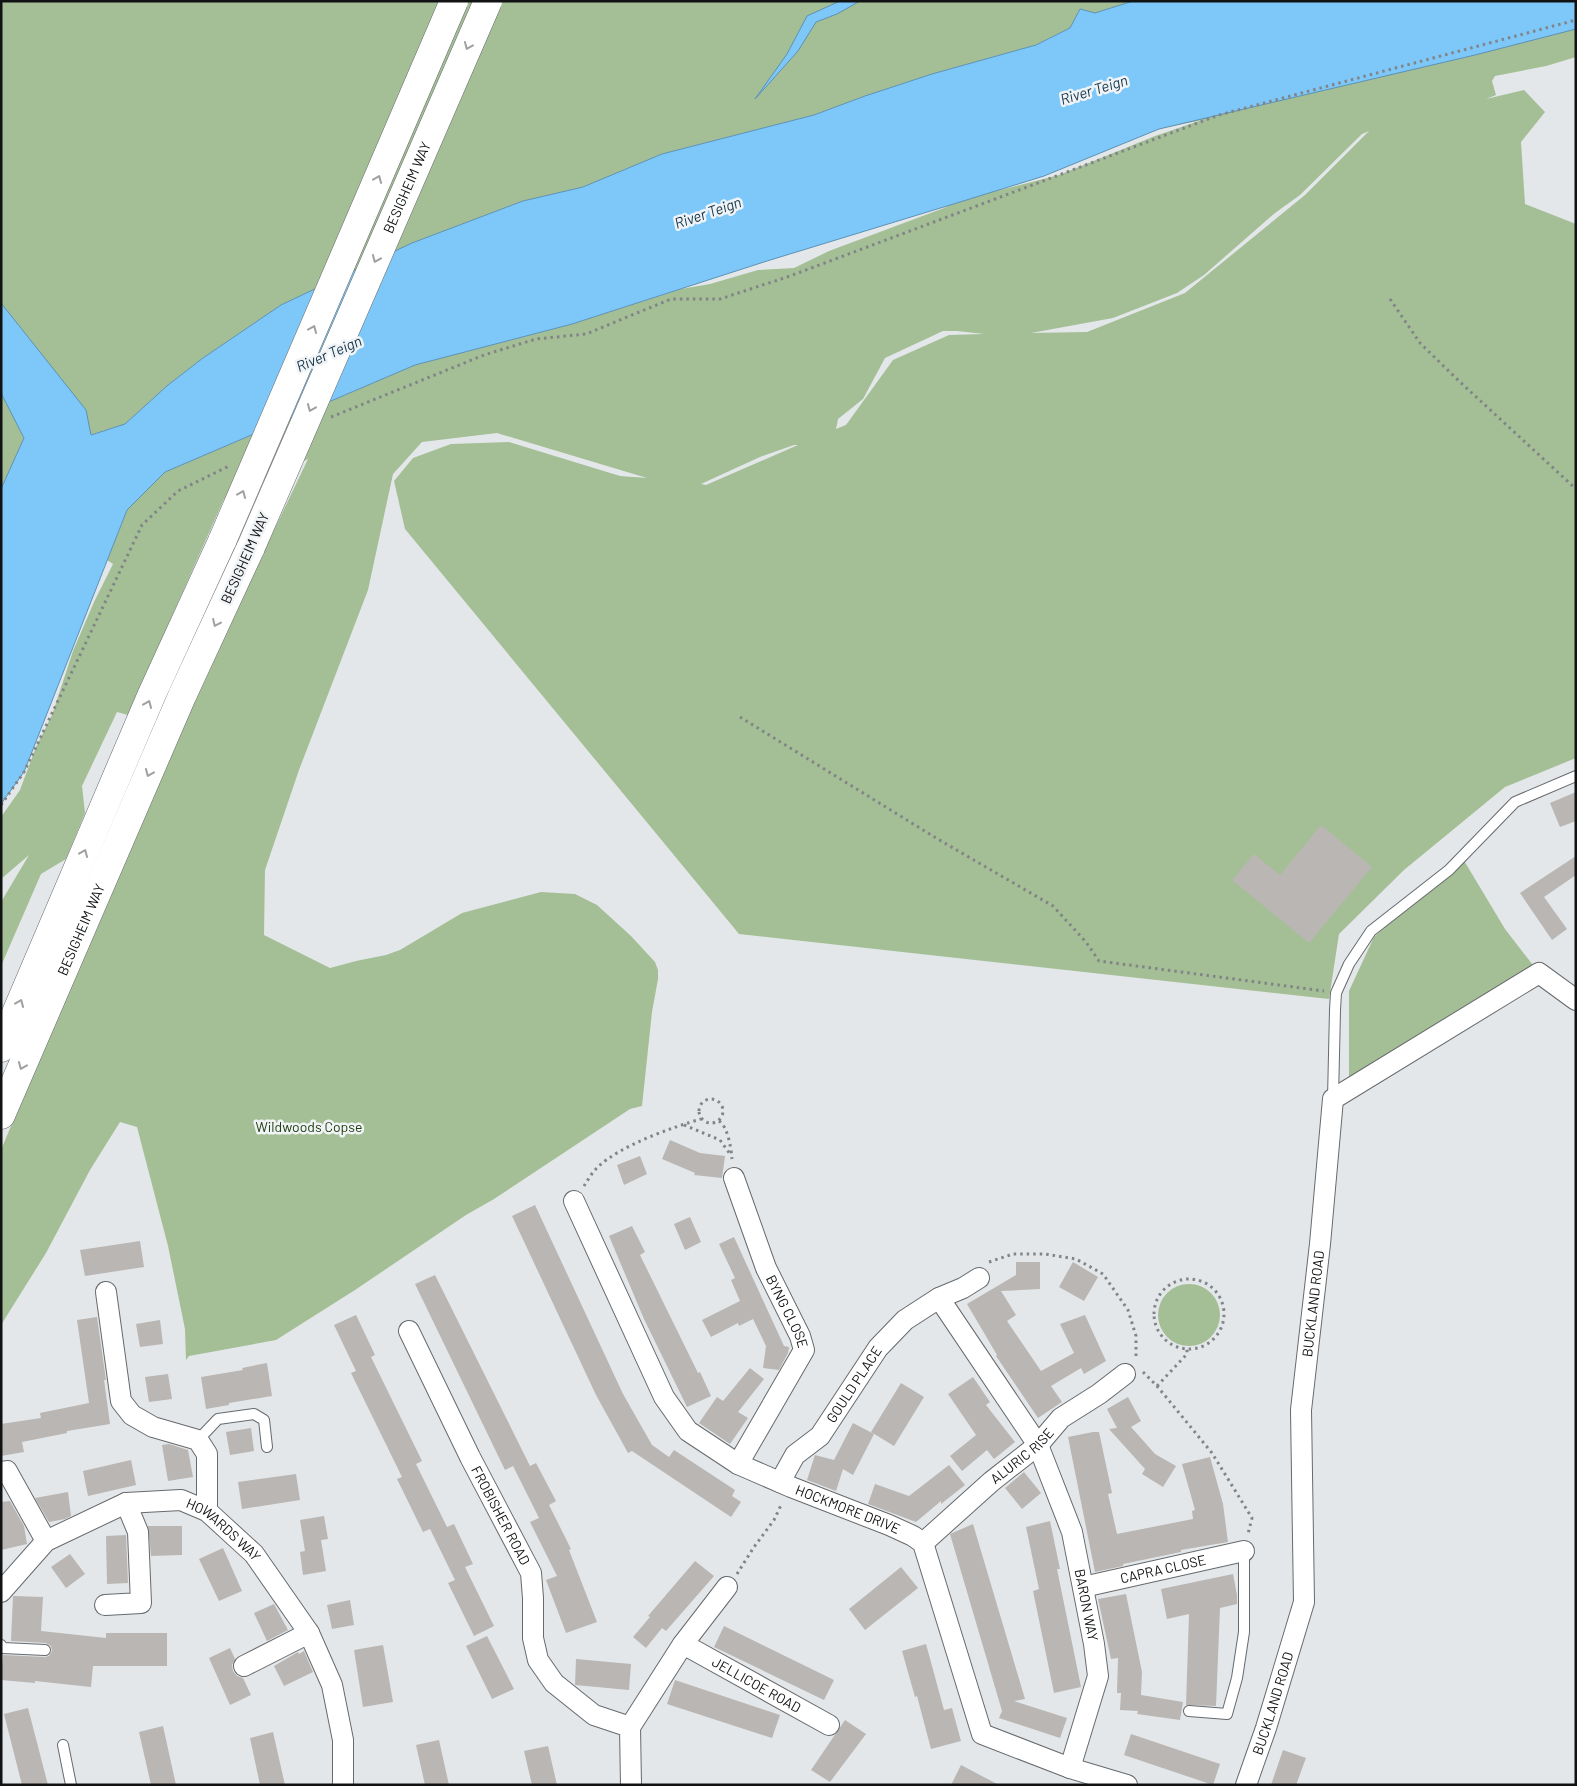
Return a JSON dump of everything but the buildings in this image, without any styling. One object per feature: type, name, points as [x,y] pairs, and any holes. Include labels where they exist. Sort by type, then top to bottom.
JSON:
[{"type":"highway","name":"BESIGHEIM WAY","points":[[1,1048],[152,694],[223,539],[454,1]]},
{"type":"highway","name":"BESIGHEIM WAY","points":[[1,1115],[182,696],[252,547],[488,1]]},
{"type":"street","points":[[1333,1099],[1539,973],[1576,1000]]},
{"type":"street","name":"BUCKLAND ROAD","points":[[1246,1785],[1266,1728],[1304,1602],[1301,1410],[1320,1244],[1333,1099]]},
{"type":"street","name":"BYNG CLOSE","points":[[734,1178],[766,1268],[800,1336],[804,1350],[738,1464]]},
{"type":"street","name":"HOCKMORE DRIVE","points":[[574,1201],[664,1397],[688,1431],[738,1464],[785,1485],[888,1525],[913,1536],[922,1543]]},
{"type":"street","name":"GOULD PLACE","points":[[785,1485],[795,1454],[820,1436],[878,1348],[904,1320],[939,1298],[963,1288],[979,1278]]},
{"type":"street","points":[[106,1292],[121,1401],[132,1415],[153,1427],[198,1440],[207,1454],[207,1511]]},
{"type":"street","points":[[939,1298],[1038,1445]]},
{"type":"street","name":"FROBISHER ROAD","points":[[409,1331],[470,1457],[531,1573],[533,1638],[538,1660],[554,1683],[594,1715],[630,1727]]},
{"type":"street","name":"ALURIC RISE","points":[[922,1543],[992,1481],[1038,1445],[1061,1418],[1099,1394],[1125,1374]]},
{"type":"street","name":"BARON WAY","points":[[1038,1445],[1072,1532],[1094,1644],[1098,1676],[1070,1768]]},
{"type":"street","points":[[1,1472],[7,1471],[46,1541]]},
{"type":"street","name":"HOWARDS WAY","points":[[1,1592],[46,1541],[126,1503],[181,1500],[207,1511],[254,1554],[309,1632],[332,1685],[344,1740],[342,1785]]},
{"type":"street","points":[[105,1605],[141,1602],[138,1532],[126,1503]]},
{"type":"street","points":[[922,1543],[982,1734],[1070,1768],[1127,1785]]},
{"type":"street","name":"CAPRA CLOSE","points":[[1083,1587],[1244,1551]]},
{"type":"street","points":[[630,1785],[630,1727],[684,1644],[727,1587]]},
{"type":"street","points":[[244,1666],[309,1632]]},
{"type":"street","name":"JELLICOE ROAD","points":[[684,1644],[829,1725]]},
{"type":"lane","points":[[1333,1099],[1336,993],[1349,964],[1371,931],[1449,870],[1515,802],[1576,776]]},
{"type":"lane","points":[[198,1440],[218,1419],[254,1414],[264,1420],[268,1447]]},
{"type":"lane","points":[[1189,1711],[1227,1714],[1237,1678],[1244,1632],[1244,1551]]},
{"type":"lane","points":[[1,1645],[3,1648],[45,1650]]},
{"type":"lane","points":[[63,1745],[71,1785]]},
{"type":"path","points":[[325,420],[484,355],[536,338],[586,334],[671,299],[720,299],[790,276],[1219,115],[1576,20]]},
{"type":"path","points":[[1390,299],[1420,342],[1460,382],[1576,489]]},
{"type":"path","points":[[1,804],[24,772],[142,525],[178,491],[236,463]]},
{"type":"path","points":[[740,717],[936,838],[1053,906],[1086,942],[1100,961],[1336,993]]},
{"type":"path","points":[[714,1099],[723,1108],[719,1121],[709,1124],[701,1119],[698,1114],[700,1106],[705,1100],[714,1099]]},
{"type":"path","points":[[574,1201],[598,1167],[624,1149],[684,1124],[701,1119]]},
{"type":"path","points":[[719,1121],[722,1123],[728,1139],[734,1178]]},
{"type":"path","points":[[684,1124],[720,1140],[732,1156]]},
{"type":"path","points":[[1185,1280],[1203,1282],[1210,1287],[1221,1301],[1223,1310],[1222,1324],[1215,1338],[1197,1348],[1187,1349],[1177,1347],[1161,1335],[1156,1326],[1154,1315],[1155,1305],[1163,1292],[1175,1282],[1185,1280]]},
{"type":"path","points":[[1158,1386],[1187,1354],[1187,1349]]},
{"type":"path","points":[[727,1587],[774,1520],[785,1485]]},
{"type":"green space","points":[[1,1],[1133,1],[1095,13],[1080,9],[1070,28],[1036,45],[932,74],[814,115],[662,154],[583,187],[523,201],[412,243],[281,305],[203,358],[168,385],[125,424],[90,435],[36,348],[1,303]]},
{"type":"green space","name":"Wildwoods Copse","points":[[1576,13],[1576,57],[1546,66],[1495,76],[1492,81],[1496,95],[1486,99],[1524,90],[1545,112],[1521,142],[1525,204],[1576,224],[1576,758],[1505,787],[1404,870],[1339,934],[1329,999],[739,934],[405,529],[394,481],[413,458],[451,444],[509,442],[620,476],[647,478],[497,433],[422,442],[393,474],[368,590],[299,770],[265,870],[264,935],[330,968],[400,950],[462,913],[541,892],[575,894],[597,905],[631,936],[655,962],[658,970],[642,1106],[630,1109],[276,1340],[189,1356],[186,1360],[185,1329],[168,1246],[137,1127],[120,1122],[90,1170],[46,1253],[1,1325],[1,1150],[107,896],[199,687],[308,459],[224,499],[128,715],[117,712],[82,786],[85,813],[66,859],[41,874],[1,966],[1,902],[29,855],[1,879],[1,817],[20,790],[36,747],[52,715],[73,651],[113,564],[107,560],[127,510],[165,472],[415,365],[572,324],[681,289],[710,284],[758,270],[794,268],[829,251],[944,208],[971,194],[996,191],[1059,175],[1155,136],[1202,120],[1159,129]],"holes":[[[1369,131],[1305,195],[1185,293],[1087,332],[1031,333],[1113,318],[1177,293],[1204,275],[1275,213],[1300,195],[1362,134]],[[943,331],[984,334],[949,335],[893,360],[846,425],[836,429],[838,419],[863,399],[885,358]],[[798,445],[706,485],[701,484],[760,457]]]},
{"type":"green space","points":[[1,393],[24,438],[1,489]]},
{"type":"green space","points":[[1463,859],[1505,929],[1539,973],[1349,1081],[1349,991],[1374,937]]},
{"type":"green space","points":[[1183,1284],[1195,1284],[1211,1293],[1218,1303],[1220,1315],[1218,1327],[1211,1337],[1195,1346],[1183,1346],[1172,1341],[1163,1332],[1158,1321],[1158,1309],[1163,1298],[1172,1289]]},
{"type":"water","points":[[840,1],[860,1],[837,14],[816,22],[798,51],[755,99],[787,54],[807,16]]},
{"type":"water","name":"River Teign","points":[[1133,1],[1576,1],[1576,29],[1475,55],[1159,129],[1044,176],[767,261],[572,324],[415,365],[165,472],[127,510],[24,772],[1,804],[1,489],[24,438],[1,393],[1,303],[86,410],[91,435],[125,424],[168,385],[203,358],[281,305],[412,243],[523,201],[583,187],[662,154],[814,115],[932,74],[1036,45],[1070,28],[1080,9],[1095,13]]}]
